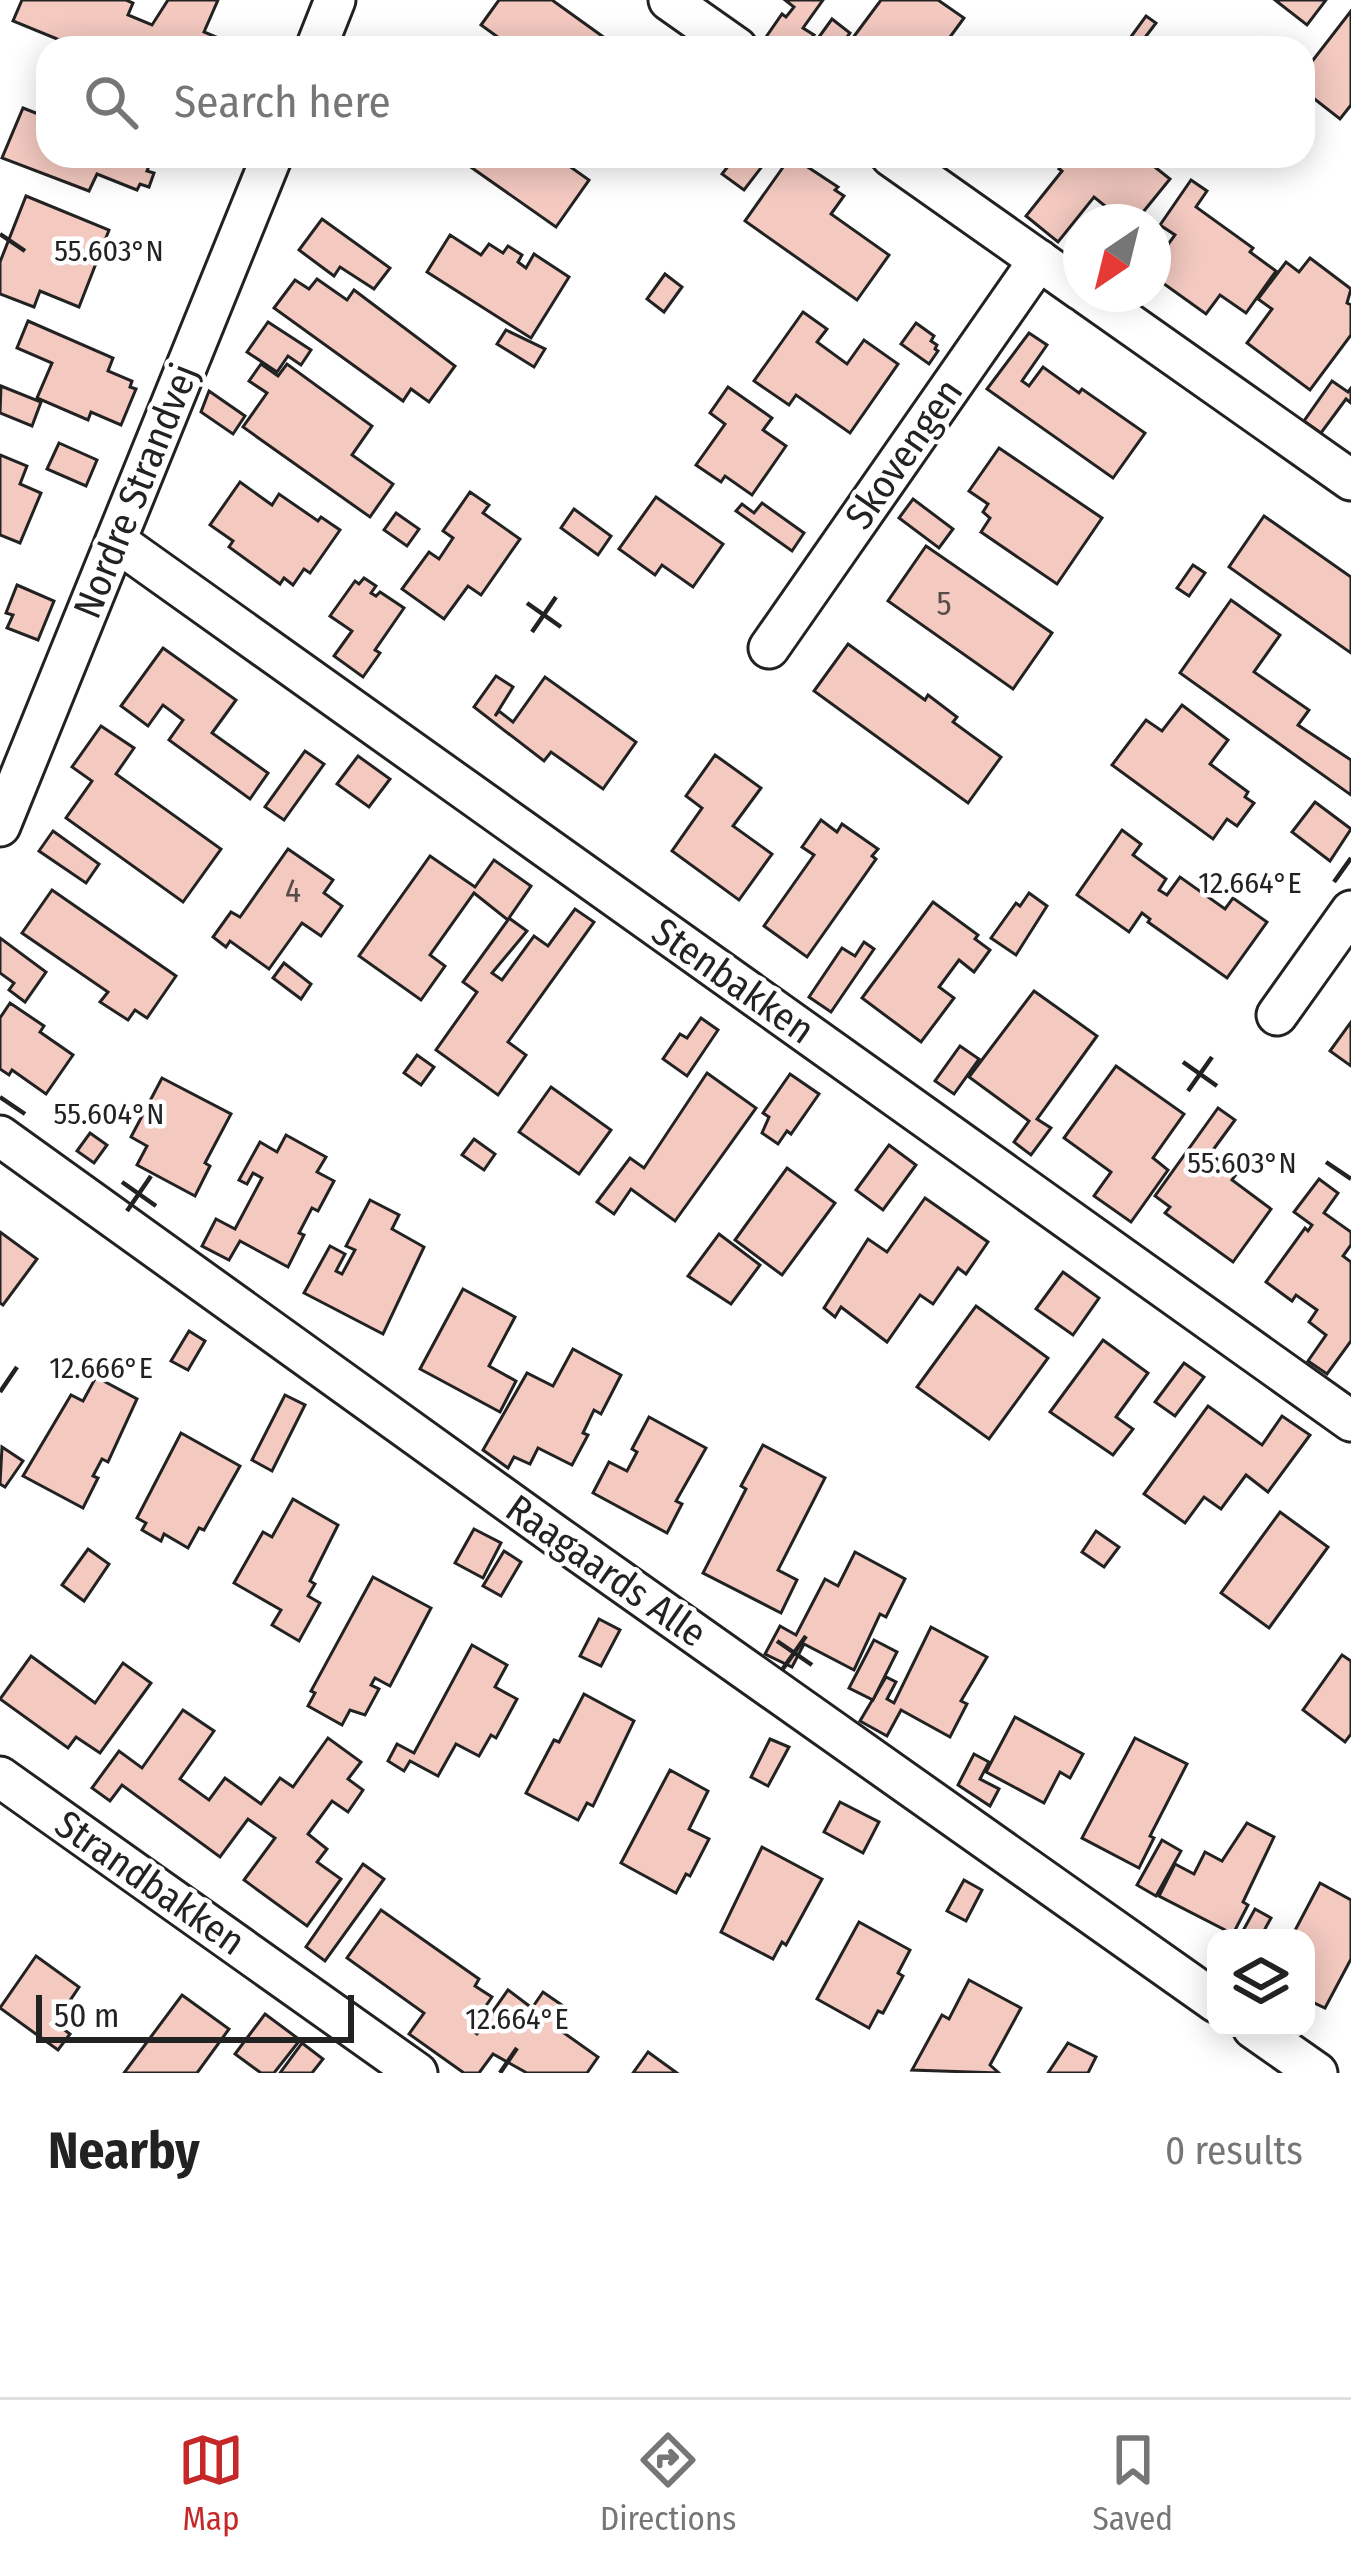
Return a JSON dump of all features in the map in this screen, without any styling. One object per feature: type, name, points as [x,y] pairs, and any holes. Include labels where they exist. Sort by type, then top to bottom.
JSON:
[{"type":"street","points":[[321,36],[335,0]]},
{"type":"street","points":[[669,0],[720,36]]},
{"type":"street","name":"Nordre Strandvej","points":[[0,826],[267,168]]},
{"type":"street","points":[[908,168],[1063,277]]},
{"type":"street","name":"Skovengen","points":[[769,648],[1039,260]]},
{"type":"street","points":[[1112,312],[1351,480]]},
{"type":"street","name":"Stenbakken","points":[[116,541],[1351,1421]]},
{"type":"street","points":[[1277,1015],[1351,911]]},
{"type":"street","name":"Raagaards Alle","points":[[0,1136],[1207,1996]]},
{"type":"street","name":"Strandbakken","points":[[0,1777],[417,2073]]},
{"type":"street","points":[[1266,2037],[1317,2073]]},
{"type":"building","points":[[22,0],[126,0],[133,3],[128,15],[152,25],[168,0],[218,0],[204,32],[214,36],[50,36],[13,21]]},
{"type":"building","points":[[499,0],[552,0],[602,36],[496,36],[481,25]]},
{"type":"building","points":[[785,0],[823,0],[803,28],[813,36],[767,36],[782,14],[786,17],[794,7]]},
{"type":"building","points":[[881,0],[938,0],[964,18],[951,36],[854,36]]},
{"type":"building","points":[[1275,0],[1326,0],[1307,25]]},
{"type":"building","points":[[1351,11],[1351,105],[1340,119],[1315,99],[1315,58]]},
{"type":"building","points":[[1146,16],[1156,23],[1146,36],[1132,36]]},
{"type":"building","points":[[832,19],[850,33],[848,36],[820,36]]},
{"type":"building","points":[[23,108],[36,113],[36,168],[148,168],[154,173],[149,187],[140,184],[137,190],[97,174],[89,191],[2,158]]},
{"type":"building","points":[[472,168],[572,168],[589,180],[556,227]]},
{"type":"building","points":[[727,168],[761,168],[744,190],[722,174]]},
{"type":"building","points":[[783,168],[809,168],[844,196],[831,214],[889,255],[857,300],[745,221]]},
{"type":"building","points":[[1060,168],[1156,168],[1170,179],[1150,204],[1103,204],[1094,197],[1088,204],[1063,204],[1063,236],[1058,242],[1026,216]]},
{"type":"building","points":[[1191,180],[1207,191],[1196,207],[1276,271],[1246,313],[1220,295],[1206,314],[1171,289],[1175,235],[1171,209]]},
{"type":"building","points":[[26,196],[109,230],[79,307],[40,291],[34,307],[0,294],[0,262]]},
{"type":"building","points":[[322,219],[390,268],[374,289],[340,267],[334,276],[299,250]]},
{"type":"building","points":[[450,235],[481,255],[489,244],[503,253],[508,246],[522,255],[518,262],[526,268],[534,254],[569,277],[531,338],[427,272]]},
{"type":"building","points":[[1310,258],[1351,289],[1347,303],[1351,305],[1351,335],[1310,390],[1247,343],[1272,309],[1258,299],[1286,262],[1299,272]]},
{"type":"building","points":[[665,274],[682,287],[664,312],[647,299]]},
{"type":"building","points":[[317,279],[347,300],[354,290],[455,366],[429,402],[411,389],[403,401],[274,308],[295,280],[309,289]]},
{"type":"building","points":[[803,312],[827,329],[817,342],[847,364],[864,340],[898,364],[850,433],[796,395],[789,405],[754,381]]},
{"type":"building","points":[[28,321],[113,358],[108,371],[132,381],[130,387],[136,389],[121,425],[91,412],[88,420],[37,398],[52,363],[17,348]]},
{"type":"building","points":[[268,322],[311,350],[301,365],[288,356],[277,372],[247,352]]},
{"type":"building","points":[[916,323],[934,336],[931,341],[937,345],[929,364],[901,344]]},
{"type":"building","points":[[506,330],[545,349],[534,367],[497,344]]},
{"type":"building","points":[[1029,333],[1047,345],[1022,381],[1029,386],[1043,367],[1145,433],[1113,478],[987,389]]},
{"type":"building","points":[[261,364],[278,376],[287,364],[372,426],[352,455],[393,484],[370,517],[243,427],[267,393],[249,381]]},
{"type":"building","points":[[1332,381],[1348,392],[1351,388],[1351,403],[1346,399],[1321,433],[1304,421]]},
{"type":"building","points":[[1,386],[41,402],[32,426],[0,413]]},
{"type":"building","points":[[728,387],[772,418],[763,430],[786,446],[752,495],[725,476],[721,482],[696,465],[725,424],[710,413]]},
{"type":"building","points":[[209,391],[245,416],[233,434],[201,412]]},
{"type":"building","points":[[59,443],[97,460],[86,486],[47,469]]},
{"type":"building","points":[[999,448],[1102,518],[1057,584],[981,532],[990,518],[983,512],[988,504],[969,491]]},
{"type":"building","points":[[0,455],[27,466],[20,484],[41,493],[20,543],[0,535]]},
{"type":"building","points":[[240,482],[272,505],[279,494],[340,530],[310,573],[304,569],[293,585],[284,578],[280,584],[229,547],[233,541],[210,525]]},
{"type":"building","points":[[470,492],[489,505],[483,513],[520,539],[481,595],[468,586],[444,619],[402,589],[429,552],[439,559],[453,538],[443,531]]},
{"type":"building","points":[[656,497],[723,544],[693,587],[662,565],[655,575],[619,549]]},
{"type":"building","points":[[913,499],[953,529],[939,548],[899,518]]},
{"type":"building","points":[[762,503],[804,533],[792,551],[736,511],[742,504],[754,513]]},
{"type":"building","points":[[574,509],[611,536],[598,555],[561,528]]},
{"type":"building","points":[[396,513],[419,529],[407,546],[384,530]]},
{"type":"building","points":[[1264,516],[1351,577],[1351,653],[1229,567]]},
{"type":"building","points":[[926,546],[1052,633],[1013,689],[888,601]]},
{"type":"building","points":[[1193,565],[1205,573],[1189,596],[1177,588]]},
{"type":"building","points":[[364,578],[376,586],[371,593],[380,592],[404,608],[363,677],[334,656],[352,631],[330,616],[355,581],[359,584]]},
{"type":"building","points":[[17,585],[54,601],[38,640],[7,628],[13,615],[6,613]]},
{"type":"building","points":[[1231,600],[1280,635],[1254,672],[1309,710],[1298,725],[1351,760],[1351,795],[1180,673]]},
{"type":"building","points":[[848,644],[925,700],[928,695],[957,717],[953,722],[1001,757],[968,803],[814,691]]},
{"type":"building","points":[[163,648],[236,700],[212,733],[268,773],[250,799],[169,740],[183,720],[163,705],[148,726],[121,706]]},
{"type":"building","points":[[496,676],[513,687],[495,716],[499,711],[513,722],[545,677],[636,742],[603,789],[551,752],[544,761],[474,707]]},
{"type":"building","points":[[1182,705],[1228,740],[1210,764],[1248,792],[1245,797],[1254,803],[1237,826],[1227,819],[1213,839],[1112,765],[1146,720],[1162,731]]},
{"type":"building","points":[[101,726],[134,748],[116,774],[221,849],[183,902],[66,818],[92,781],[72,767]]},
{"type":"building","points":[[305,751],[324,764],[284,820],[265,807]]},
{"type":"building","points":[[715,755],[761,788],[733,826],[772,854],[739,900],[672,851],[702,808],[686,796]]},
{"type":"building","points":[[358,756],[390,779],[369,807],[337,784]]},
{"type":"building","points":[[1315,802],[1351,829],[1330,861],[1292,832]]},
{"type":"building","points":[[821,820],[837,832],[842,824],[878,849],[872,856],[876,859],[807,957],[764,926],[814,855],[802,847]]},
{"type":"building","points":[[1122,830],[1141,844],[1133,855],[1166,879],[1159,890],[1167,895],[1180,877],[1225,909],[1233,898],[1267,922],[1227,978],[1142,913],[1129,932],[1077,895]]},
{"type":"building","points":[[53,831],[99,864],[86,883],[39,851]]},
{"type":"building","points":[[288,849],[333,880],[324,893],[342,906],[321,936],[302,923],[269,969],[230,941],[226,947],[213,937],[231,912],[240,917]]},
{"type":"building","points":[[430,856],[475,887],[494,860],[531,886],[509,918],[527,931],[492,973],[502,980],[534,936],[548,946],[575,909],[594,922],[508,1042],[526,1055],[498,1095],[436,1050],[477,992],[463,982],[508,920],[474,893],[430,955],[445,966],[421,1000],[359,956]]},
{"type":"building","points":[[52,890],[176,976],[147,1018],[135,1010],[128,1020],[100,1002],[108,992],[22,933]]},
{"type":"building","points":[[1029,893],[1047,906],[1016,955],[991,938]]},
{"type":"building","points":[[933,902],[978,935],[975,939],[990,950],[974,972],[959,960],[939,987],[954,998],[921,1042],[862,998]]},
{"type":"building","points":[[0,938],[46,972],[25,1002],[9,990],[14,983],[0,973]]},
{"type":"building","points":[[864,942],[874,949],[831,1012],[809,997],[842,948],[855,956]]},
{"type":"building","points":[[284,963],[311,984],[301,999],[273,978]]},
{"type":"building","points":[[1034,991],[1097,1036],[1037,1119],[1051,1128],[1031,1155],[1014,1142],[1029,1121],[969,1077]]},
{"type":"building","points":[[10,1003],[44,1026],[40,1032],[73,1055],[46,1094],[12,1070],[9,1075],[0,1069],[0,1018]]},
{"type":"building","points":[[701,1018],[718,1030],[687,1076],[663,1059],[680,1034],[687,1038]]},
{"type":"building","points":[[1351,1022],[1351,1066],[1330,1051]]},
{"type":"building","points":[[960,1046],[979,1059],[954,1094],[935,1081]]},
{"type":"building","points":[[417,1055],[434,1067],[421,1085],[404,1073]]},
{"type":"building","points":[[1116,1066],[1184,1114],[1153,1158],[1168,1170],[1131,1222],[1094,1196],[1111,1172],[1064,1138]]},
{"type":"building","points":[[707,1073],[756,1108],[675,1221],[631,1189],[614,1214],[597,1202],[630,1158],[644,1168]]},
{"type":"building","points":[[790,1074],[819,1094],[791,1134],[787,1131],[778,1144],[762,1133],[769,1117],[763,1113]]},
{"type":"building","points":[[162,1078],[231,1114],[205,1163],[210,1166],[195,1196],[137,1165],[147,1146],[131,1137]]},
{"type":"building","points":[[551,1087],[611,1130],[579,1174],[519,1132]]},
{"type":"building","points":[[1218,1108],[1235,1120],[1210,1154],[1237,1173],[1232,1180],[1271,1209],[1233,1262],[1165,1213],[1170,1207],[1155,1196]]},
{"type":"building","points":[[90,1133],[107,1145],[94,1163],[77,1151]]},
{"type":"building","points":[[286,1135],[326,1157],[317,1172],[334,1181],[318,1211],[312,1208],[288,1267],[240,1241],[229,1260],[202,1246],[216,1219],[235,1229],[262,1178],[253,1173],[247,1184],[239,1180],[260,1142],[277,1152]]},
{"type":"building","points":[[474,1139],[495,1154],[484,1170],[462,1155]]},
{"type":"building","points":[[889,1145],[916,1165],[883,1210],[856,1190]]},
{"type":"building","points":[[787,1168],[835,1203],[782,1275],[735,1240]]},
{"type":"building","points":[[1319,1179],[1338,1193],[1324,1213],[1351,1232],[1351,1245],[1343,1256],[1351,1262],[1351,1341],[1327,1374],[1308,1361],[1326,1335],[1309,1322],[1317,1310],[1296,1295],[1292,1301],[1266,1282],[1312,1225],[1294,1212]]},
{"type":"building","points":[[925,1198],[988,1242],[966,1274],[958,1268],[933,1304],[920,1295],[887,1342],[841,1307],[835,1317],[824,1308],[868,1239],[887,1252]]},
{"type":"building","points":[[370,1200],[399,1215],[392,1229],[424,1247],[383,1334],[304,1293],[330,1246],[345,1254],[336,1271],[342,1274],[355,1250],[346,1246]]},
{"type":"building","points":[[0,1232],[37,1259],[3,1305],[0,1303]]},
{"type":"building","points":[[719,1234],[760,1265],[731,1304],[688,1276]]},
{"type":"building","points":[[1063,1272],[1099,1298],[1073,1335],[1036,1309]]},
{"type":"building","points":[[463,1289],[515,1317],[489,1366],[516,1381],[500,1412],[420,1369]]},
{"type":"building","points":[[976,1306],[1048,1358],[989,1439],[917,1387]]},
{"type":"building","points":[[189,1331],[205,1341],[188,1370],[171,1361]]},
{"type":"building","points":[[1103,1340],[1148,1373],[1116,1417],[1133,1429],[1113,1455],[1050,1412]]},
{"type":"building","points":[[573,1349],[621,1375],[601,1414],[594,1410],[583,1433],[588,1435],[572,1465],[538,1448],[530,1464],[514,1457],[508,1468],[483,1450],[527,1373],[553,1386]]},
{"type":"building","points":[[1184,1363],[1204,1377],[1175,1416],[1155,1402]]},
{"type":"building","points":[[96,1377],[137,1399],[108,1462],[102,1459],[93,1476],[98,1478],[83,1508],[23,1476],[71,1395],[83,1401]]},
{"type":"building","points":[[285,1395],[305,1405],[272,1471],[252,1460]]},
{"type":"building","points":[[1208,1406],[1262,1445],[1282,1416],[1310,1435],[1268,1492],[1246,1475],[1221,1509],[1204,1497],[1185,1523],[1144,1494]]},
{"type":"building","points":[[649,1417],[706,1448],[676,1501],[682,1504],[667,1533],[593,1493],[609,1462],[627,1471],[637,1452],[632,1449]]},
{"type":"building","points":[[181,1433],[240,1466],[204,1530],[199,1528],[188,1548],[164,1534],[161,1541],[142,1530],[146,1523],[137,1518]]},
{"type":"building","points":[[763,1445],[825,1478],[778,1570],[797,1580],[781,1613],[703,1573]]},
{"type":"building","points":[[2,1447],[23,1461],[5,1487],[0,1484]]},
{"type":"building","points":[[293,1499],[338,1525],[310,1581],[315,1584],[308,1596],[320,1603],[299,1641],[272,1625],[281,1610],[234,1583],[263,1532],[272,1537]]},
{"type":"building","points":[[1280,1512],[1328,1547],[1269,1628],[1221,1593]]},
{"type":"building","points":[[474,1529],[501,1543],[483,1578],[455,1563]]},
{"type":"building","points":[[1096,1531],[1119,1547],[1104,1567],[1082,1552]]},
{"type":"building","points":[[88,1549],[109,1564],[84,1601],[62,1585]]},
{"type":"building","points":[[504,1551],[521,1562],[501,1596],[483,1586]]},
{"type":"building","points":[[855,1552],[905,1579],[886,1617],[880,1614],[854,1670],[804,1644],[792,1667],[765,1654],[780,1626],[796,1635],[825,1579],[838,1586]]},
{"type":"building","points":[[373,1577],[431,1608],[390,1686],[375,1678],[371,1685],[379,1689],[365,1715],[350,1710],[342,1725],[308,1706],[315,1693],[311,1691]]},
{"type":"building","points":[[599,1619],[620,1630],[601,1666],[580,1656]]},
{"type":"building","points":[[931,1627],[987,1657],[961,1701],[967,1704],[950,1737],[901,1710],[887,1736],[860,1721],[886,1677],[896,1682],[887,1699],[894,1703]]},
{"type":"building","points":[[874,1640],[897,1652],[873,1700],[849,1688]]},
{"type":"building","points":[[472,1645],[507,1665],[495,1687],[517,1699],[496,1738],[491,1735],[479,1756],[456,1744],[438,1776],[410,1761],[404,1771],[388,1761],[397,1744],[414,1753]]},
{"type":"building","points":[[1342,1655],[1351,1661],[1351,1734],[1345,1742],[1303,1710]]},
{"type":"building","points":[[31,1656],[95,1703],[123,1663],[151,1683],[100,1753],[76,1737],[68,1748],[0,1699]]},
{"type":"building","points":[[584,1694],[634,1721],[593,1806],[587,1803],[578,1820],[526,1793]]},
{"type":"building","points":[[183,1710],[214,1731],[180,1779],[209,1800],[225,1778],[261,1804],[280,1778],[293,1787],[328,1738],[361,1762],[348,1779],[363,1790],[348,1812],[332,1801],[308,1834],[327,1849],[317,1862],[341,1879],[307,1926],[244,1880],[275,1838],[248,1819],[220,1857],[122,1785],[110,1801],[92,1788],[119,1751],[142,1768]]},
{"type":"building","points":[[1015,1717],[1083,1754],[1070,1778],[1060,1772],[1044,1803],[986,1772]]},
{"type":"building","points":[[1135,1738],[1187,1764],[1139,1868],[1082,1838]]},
{"type":"building","points":[[770,1739],[789,1747],[768,1786],[751,1777]]},
{"type":"building","points":[[974,1754],[989,1762],[980,1779],[999,1789],[990,1806],[958,1785]]},
{"type":"building","points":[[670,1770],[708,1791],[689,1829],[709,1839],[676,1893],[621,1863]]},
{"type":"building","points":[[840,1802],[879,1822],[863,1853],[824,1832]]},
{"type":"building","points":[[1247,1823],[1274,1837],[1236,1929],[1223,1929],[1159,1896],[1175,1864],[1194,1874],[1205,1852],[1222,1861]]},
{"type":"building","points":[[1162,1840],[1181,1851],[1156,1896],[1137,1885]]},
{"type":"building","points":[[762,1847],[822,1879],[786,1945],[782,1942],[773,1959],[721,1932]]},
{"type":"building","points":[[363,1864],[384,1879],[325,1961],[306,1947]]},
{"type":"building","points":[[964,1880],[982,1890],[966,1921],[947,1911]]},
{"type":"building","points":[[1320,1883],[1351,1900],[1351,1959],[1325,2008],[1315,2003],[1315,1929],[1296,1929]]},
{"type":"building","points":[[1255,1909],[1271,1918],[1265,1929],[1244,1929]]},
{"type":"building","points":[[381,1910],[479,1979],[475,1986],[492,1997],[470,2029],[477,2034],[508,1990],[532,2008],[543,1992],[569,2010],[557,2028],[598,2057],[587,2073],[527,2073],[493,2054],[479,2073],[464,2073],[409,2034],[424,2013],[347,1958]]},
{"type":"building","points":[[859,1922],[910,1950],[898,1973],[903,1976],[869,2028],[817,1999]]},
{"type":"building","points":[[36,1956],[79,1987],[55,2023],[70,2034],[58,2050],[0,2008]]},
{"type":"building","points":[[969,1980],[1021,2008],[990,2065],[999,2073],[912,2070],[942,2015],[949,2019]]},
{"type":"building","points":[[182,1995],[229,2029],[197,2073],[124,2073]]},
{"type":"building","points":[[265,2014],[300,2040],[274,2073],[261,2073],[235,2054]]},
{"type":"building","points":[[302,2043],[323,2059],[312,2073],[280,2073]]},
{"type":"building","points":[[1068,2043],[1096,2057],[1088,2073],[1048,2073]]},
{"type":"building","points":[[648,2052],[677,2073],[633,2073]]}]
